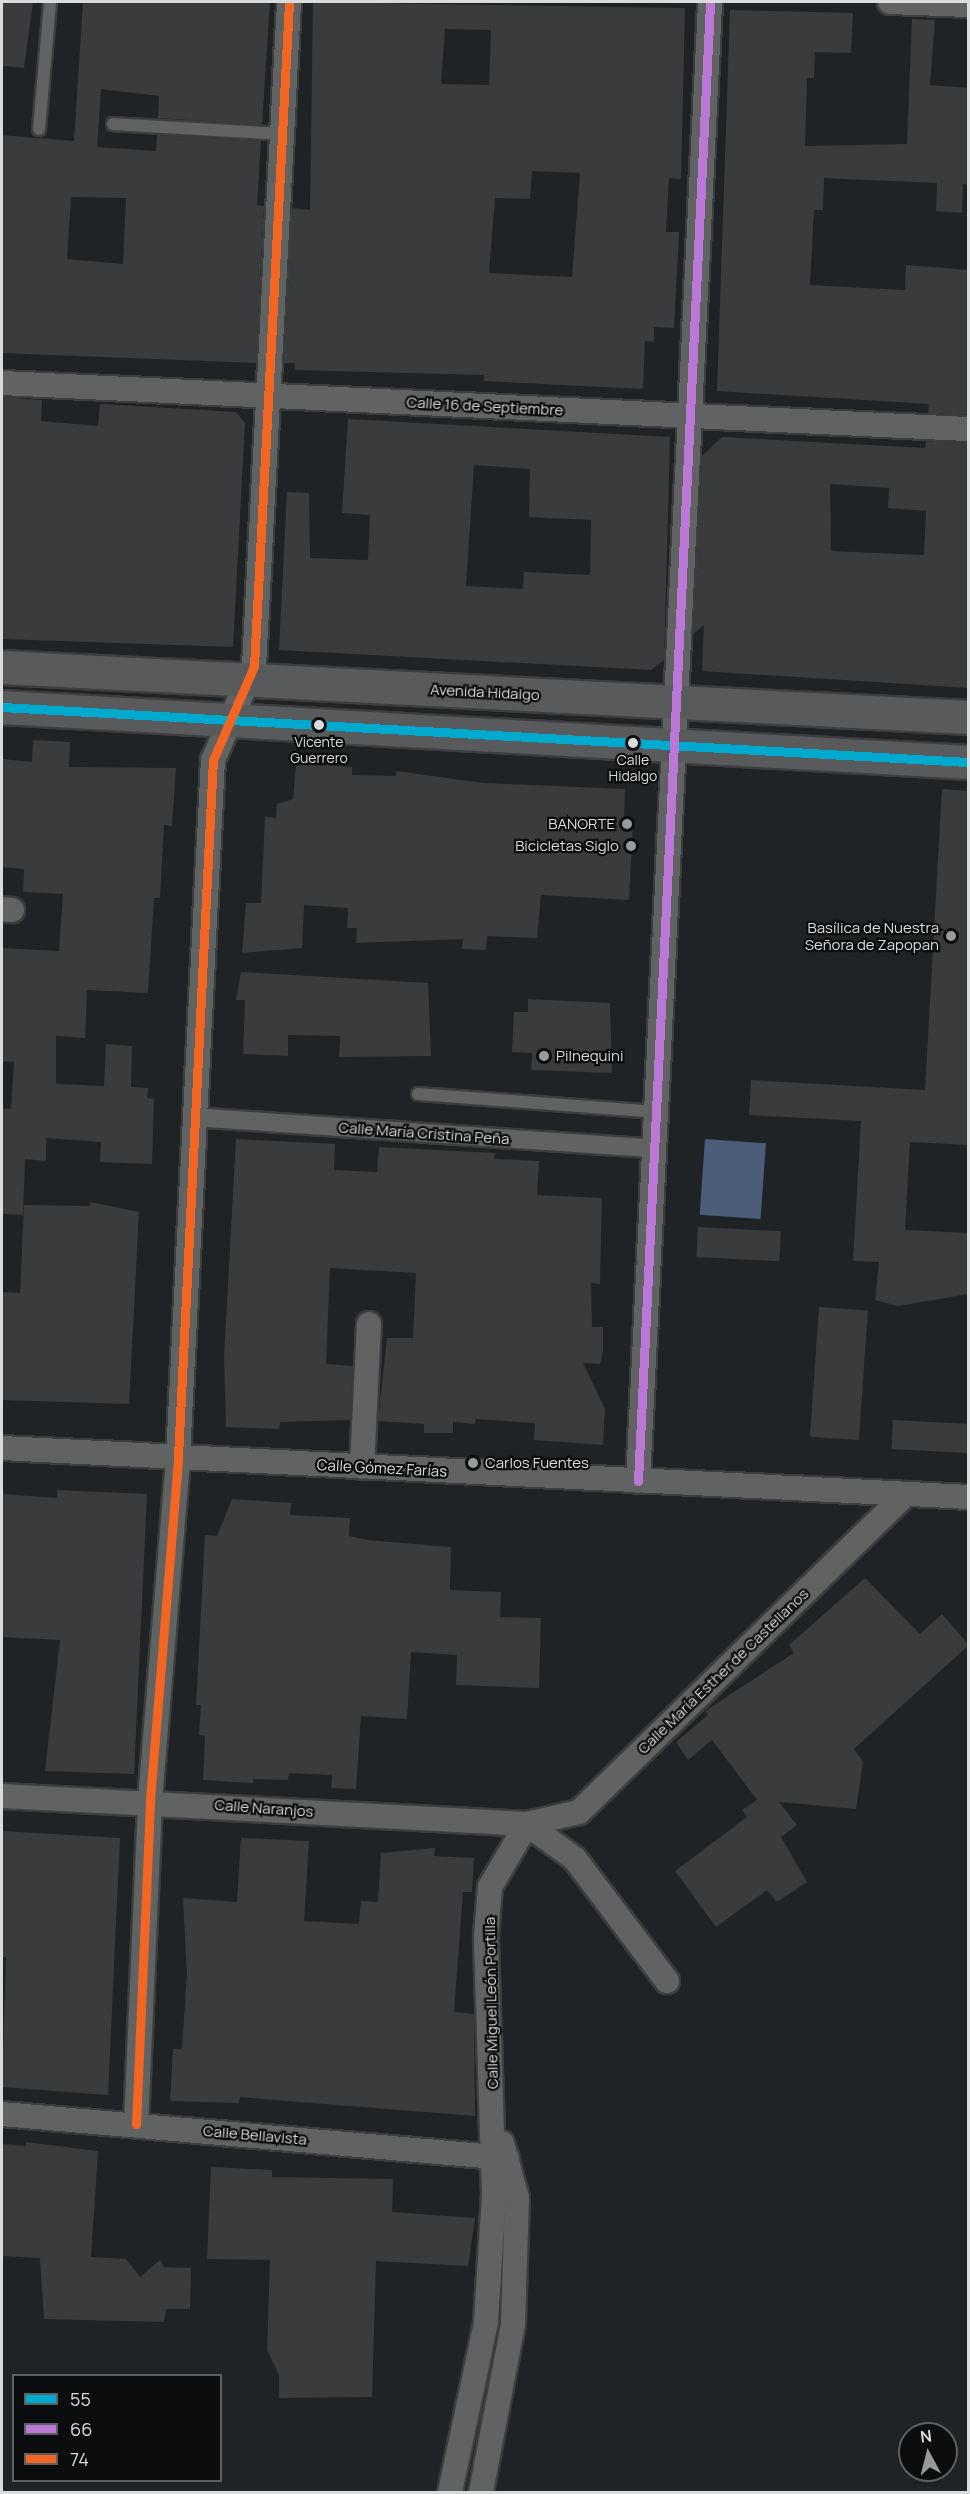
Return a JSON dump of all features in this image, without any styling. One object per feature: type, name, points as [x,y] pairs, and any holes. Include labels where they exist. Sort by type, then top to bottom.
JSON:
[{"type":"main road","name":"Avenida Hidalgo","points":[[2,668],[969,717]]},
{"type":"main road","points":[[2,707],[969,762]]},
{"type":"street","points":[[136,2124],[150,1800],[178,1457],[192,1117],[213,760],[229,720],[249,681],[289,2]]},
{"type":"street","points":[[638,1481],[656,1149],[688,416],[710,2]]},
{"type":"street","points":[[890,2],[969,6]]},
{"type":"street","name":"Calle 16 de Septiembre","points":[[2,383],[969,429]]},
{"type":"street","name":"Calle María Cristina Peña","points":[[192,1117],[656,1149]]},
{"type":"street","points":[[362,1467],[369,1324]]},
{"type":"street","name":"Calle Gómez Farías","points":[[2,1448],[969,1497]]},
{"type":"street","name":"Calle María Esther de Castellanos","points":[[527,1824],[579,1812],[906,1494]]},
{"type":"street","name":"Calle Naranjos","points":[[2,1796],[150,1800],[527,1824]]},
{"type":"street","points":[[527,1824],[575,1859],[667,1981]]},
{"type":"street","name":"Calle Miguel León Portilla","points":[[481,2493],[513,2324],[517,2198],[500,2157],[494,2121],[486,1936],[490,1887],[527,1824]]},
{"type":"street","name":"Calle Bellavista","points":[[2,2114],[500,2157]]},
{"type":"street","name":"Calle Miguel León Portilla","points":[[450,2493],[486,2322],[500,2157]]},
{"type":"lane","points":[[39,129],[50,2]]},
{"type":"lane","points":[[113,124],[281,134]]},
{"type":"lane","points":[[418,1094],[657,1112]]},
{"type":"water","points":[[705,1139],[766,1143],[761,1219],[700,1215]]},
{"type":"building","points":[[2,2],[33,2],[24,68],[2,66]]},
{"type":"building","points":[[83,2],[270,2],[262,125],[158,118],[159,96],[101,89],[97,147],[156,151],[157,135],[261,141],[257,205],[264,206],[256,363],[2,353],[2,135],[74,141]],"holes":[[[71,197],[126,198],[123,264],[67,259]]]},
{"type":"building","points":[[313,2],[685,8],[681,179],[669,178],[666,232],[679,232],[674,328],[654,327],[654,342],[645,341],[643,389],[484,381],[484,375],[295,370],[295,363],[284,363],[292,208],[310,210]],"holes":[[[445,29],[491,30],[489,85],[441,84]],[[532,171],[580,173],[572,277],[489,273],[495,198],[530,199]]]},
{"type":"building","points":[[730,10],[853,13],[851,53],[815,52],[814,78],[807,78],[805,146],[907,144],[912,19],[935,20],[930,85],[969,88],[969,185],[963,184],[962,213],[936,211],[937,183],[824,178],[823,210],[814,210],[810,285],[905,290],[906,265],[969,270],[969,415],[928,413],[929,404],[717,391]]},
{"type":"building","points":[[2,397],[42,400],[41,421],[98,426],[100,404],[236,412],[245,423],[233,647],[2,639]]},
{"type":"building","points":[[348,419],[670,437],[664,660],[651,670],[279,650],[287,492],[309,493],[310,558],[368,560],[370,515],[342,513]],"holes":[[[474,465],[530,469],[529,517],[591,520],[590,575],[524,572],[523,589],[466,586]]]},
{"type":"building","points":[[722,437],[925,448],[926,441],[969,443],[969,688],[702,671],[704,625],[693,634],[702,456]],"holes":[[[830,484],[889,488],[888,508],[926,511],[924,555],[831,551]]]},
{"type":"building","points":[[33,740],[70,742],[69,767],[176,768],[172,826],[164,825],[160,898],[154,898],[148,993],[87,990],[85,1038],[56,1036],[56,1084],[104,1086],[106,1044],[132,1046],[131,1087],[148,1088],[147,1098],[154,1099],[152,1164],[100,1162],[101,1142],[46,1138],[46,1161],[25,1159],[23,1215],[2,1214],[2,1109],[11,1109],[14,1062],[2,1061],[2,948],[59,951],[63,894],[23,892],[24,869],[2,867],[2,759],[32,762]]},
{"type":"building","points":[[311,764],[352,767],[352,775],[396,776],[396,771],[483,783],[625,789],[624,824],[633,824],[629,900],[541,895],[537,938],[487,936],[486,950],[462,949],[463,939],[356,943],[357,928],[347,928],[348,908],[304,905],[302,948],[242,953],[246,903],[261,903],[265,817],[276,818],[277,804],[293,799],[296,766]]},
{"type":"building","name":"Basílica de Nuestra Señora de Zapopan","points":[[942,789],[969,791],[969,1145],[910,1142],[905,1230],[969,1233],[969,1294],[898,1306],[875,1300],[879,1262],[853,1261],[861,1121],[749,1115],[751,1080],[925,1090]]},
{"type":"building","points":[[241,972],[428,983],[431,1056],[339,1057],[340,1036],[288,1035],[288,1056],[243,1054],[245,1000],[236,1000]]},
{"type":"building","points":[[528,999],[610,1003],[612,1073],[531,1070],[532,1053],[512,1052],[514,1012],[528,1012]]},
{"type":"building","points":[[236,1139],[335,1144],[334,1170],[377,1172],[379,1147],[495,1153],[494,1159],[539,1161],[537,1195],[602,1198],[600,1284],[591,1283],[592,1327],[603,1327],[603,1351],[600,1364],[583,1363],[605,1409],[603,1445],[534,1440],[535,1423],[476,1419],[475,1424],[453,1422],[453,1433],[424,1433],[424,1424],[378,1421],[387,1338],[413,1338],[416,1273],[330,1268],[326,1364],[353,1366],[350,1420],[280,1422],[279,1429],[226,1427],[224,1357]]},
{"type":"building","points":[[90,1202],[139,1212],[129,1404],[2,1400],[2,1292],[20,1293],[24,1205],[90,1206]]},
{"type":"building","points":[[698,1227],[781,1231],[779,1261],[696,1257]]},
{"type":"building","points":[[819,1307],[868,1310],[859,1440],[810,1437]]},
{"type":"building","points":[[893,1420],[968,1424],[967,1453],[891,1449]]},
{"type":"building","points":[[57,1490],[147,1494],[134,1774],[45,1771],[60,1640],[2,1637],[2,1494],[57,1498]]},
{"type":"building","points":[[232,1499],[291,1503],[290,1515],[350,1518],[349,1536],[367,1540],[451,1547],[450,1590],[501,1592],[500,1617],[541,1618],[539,1688],[456,1685],[457,1655],[411,1652],[407,1719],[361,1716],[356,1789],[331,1788],[332,1775],[289,1773],[288,1780],[253,1779],[253,1783],[203,1780],[205,1736],[199,1735],[201,1705],[196,1705],[205,1535],[217,1536]]},
{"type":"building","points":[[865,1578],[920,1634],[942,1614],[969,1645],[854,1749],[863,1762],[856,1809],[779,1802],[797,1825],[781,1837],[807,1882],[777,1902],[767,1890],[716,1927],[675,1871],[747,1817],[742,1810],[757,1800],[712,1740],[688,1760],[676,1742],[708,1715],[705,1711],[794,1653],[789,1645]]},
{"type":"building","points":[[2,1831],[120,1838],[108,2095],[2,2087],[6,1957],[2,1957]]},
{"type":"building","points":[[241,1838],[309,1841],[304,1921],[359,1924],[361,1901],[378,1902],[381,1853],[435,1848],[434,1856],[474,1858],[472,1892],[463,1892],[454,2012],[474,2014],[475,2116],[240,2097],[239,2103],[170,2101],[173,2049],[182,2049],[187,1974],[183,1898],[237,1902]]},
{"type":"building","points":[[26,2142],[98,2151],[91,2257],[126,2259],[140,2277],[160,2260],[164,2267],[191,2268],[190,2309],[166,2309],[164,2322],[44,2319],[40,2258],[2,2256],[2,2144],[26,2146]]},
{"type":"building","points":[[211,2167],[272,2170],[272,2177],[393,2179],[392,2212],[475,2218],[468,2266],[376,2261],[372,2397],[279,2398],[279,2375],[267,2350],[270,2260],[207,2259]]},
{"type":"transit line","name":"74","points":[[136,2124],[150,1800],[178,1457],[213,760],[254,666],[289,2]]},
{"type":"transit line","name":"66","points":[[638,1481],[710,2]]},
{"type":"transit line","name":"55","points":[[2,707],[968,762]]},
{"type":"place","name":"Vicente Guerrero","points":[[319,725]]},
{"type":"place","name":"Calle Hidalgo","points":[[633,743]]},
{"type":"place","name":"BANORTE","points":[[627,824]]},
{"type":"place","name":"Bicicletas Siglo","points":[[631,846]]},
{"type":"place","name":"Basílica de Nuestra Señora de Zapopan","points":[[951,936]]},
{"type":"place","name":"Pilnequini","points":[[544,1056]]},
{"type":"place","name":"Carlos Fuentes","points":[[473,1463]]}]
